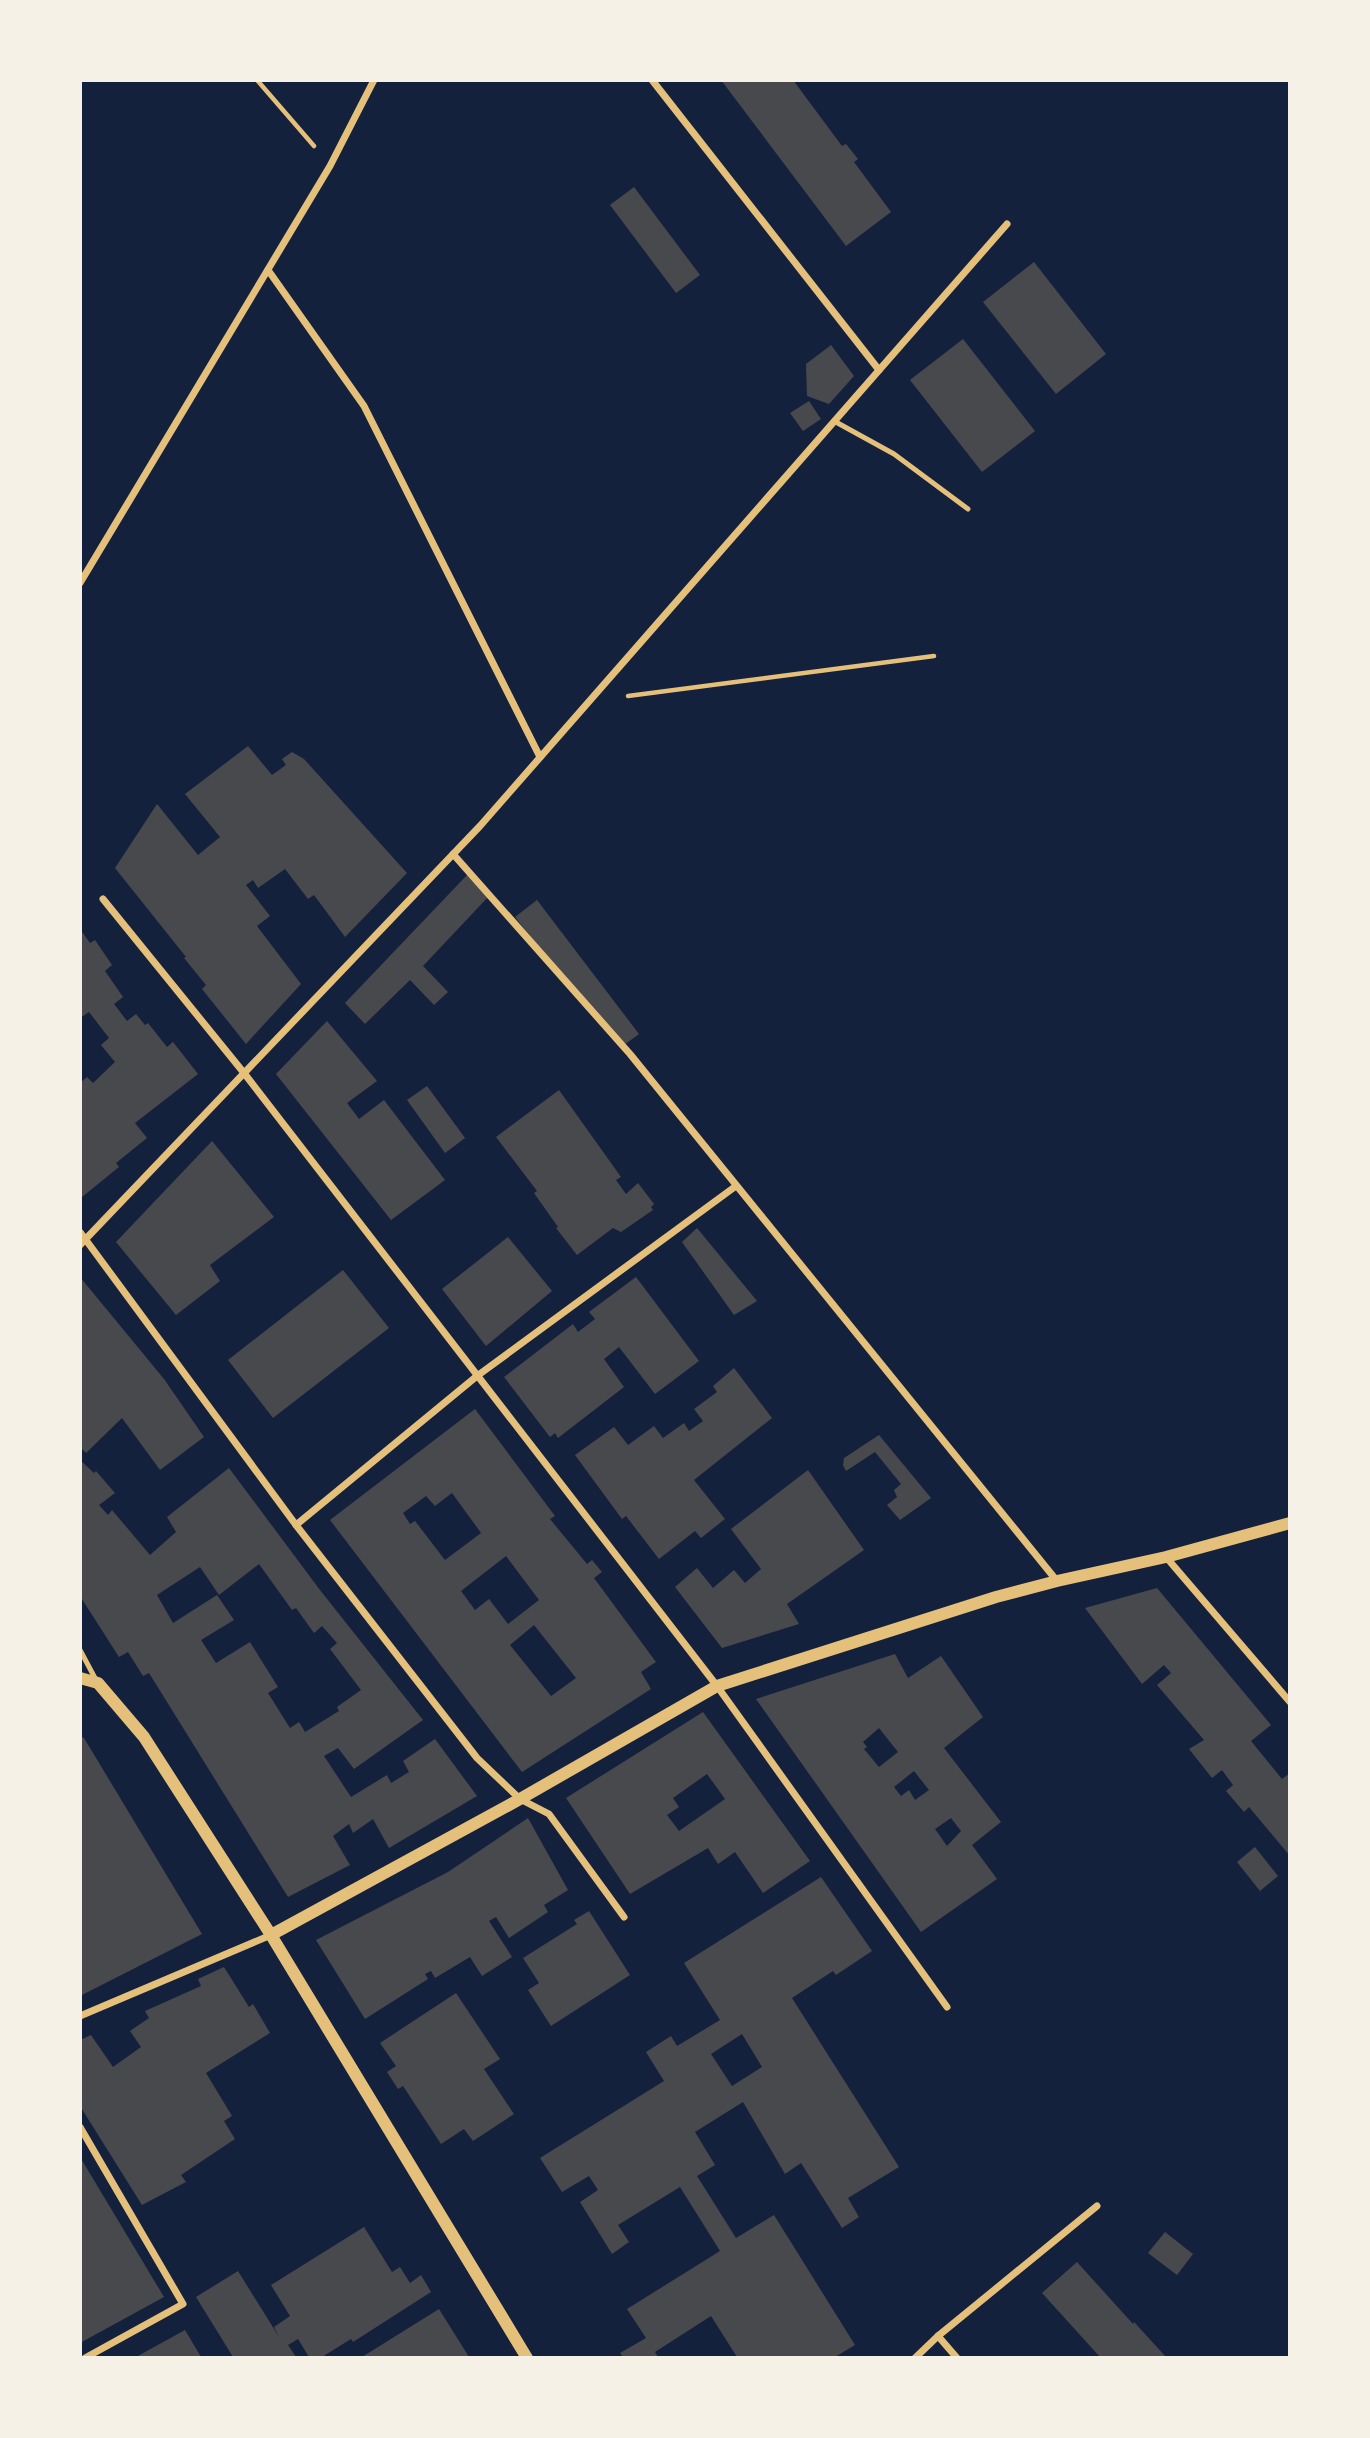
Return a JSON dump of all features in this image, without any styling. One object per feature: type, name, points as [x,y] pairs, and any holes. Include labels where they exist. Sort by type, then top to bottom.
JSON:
[{"type":"street","points":[[80,583],[330,166],[374,80]]},
{"type":"street","points":[[652,80],[879,370]]},
{"type":"street","points":[[83,1242],[453,854],[1007,224]]},
{"type":"street","points":[[268,270],[364,406],[540,757]]},
{"type":"street","points":[[453,854],[630,1054],[1057,1581]]},
{"type":"street","points":[[103,899],[244,1073],[716,1686],[947,2007]]},
{"type":"street","points":[[296,1525],[477,1376],[736,1186]]},
{"type":"street","points":[[80,1232],[83,1242],[296,1525],[477,1758],[520,1799],[549,1814],[624,1917]]},
{"type":"street","points":[[80,2016],[271,1935],[520,1799],[716,1686],[996,1597],[1166,1558],[1290,1522]]},
{"type":"street","points":[[1166,1558],[1290,1702]]},
{"type":"street","points":[[80,1678],[98,1683],[144,1737],[271,1935],[527,2357]]},
{"type":"street","points":[[80,2127],[183,2304],[85,2357]]},
{"type":"street","points":[[915,2357],[1097,2206]]},
{"type":"street","points":[[938,2336],[957,2357]]},
{"type":"lane","points":[[835,421],[894,454],[968,509]]},
{"type":"lane","points":[[80,1650],[98,1683]]},
{"type":"path","points":[[257,80],[330,166]]},
{"type":"path","points":[[589,701],[934,656]]},
{"type":"building","points":[[721,80],[793,80],[842,146],[846,144],[858,159],[854,162],[891,212],[846,246]]},
{"type":"building","points":[[634,187],[700,275],[676,293],[610,205]]},
{"type":"building","points":[[1034,262],[1106,354],[1056,394],[983,302]]},
{"type":"building","points":[[963,339],[1035,431],[982,472],[910,380]]},
{"type":"building","points":[[831,345],[854,376],[829,404],[807,396],[806,364]]},
{"type":"building","points":[[809,401],[821,419],[803,431],[790,413]]},
{"type":"building","points":[[248,746],[272,775],[286,765],[282,759],[292,752],[304,759],[407,873],[345,937],[314,895],[308,899],[285,869],[258,888],[253,880],[246,885],[270,916],[257,926],[301,984],[246,1044],[202,989],[206,985],[184,958],[186,957],[115,868],[157,804],[198,855],[220,837],[185,794]]},
{"type":"building","points":[[468,874],[489,896],[423,966],[448,992],[434,1005],[410,980],[365,1024],[345,1003]]},
{"type":"building","points":[[537,900],[639,1034],[620,1048],[515,917]]},
{"type":"building","points":[[80,929],[90,943],[95,940],[112,965],[105,971],[123,997],[114,1004],[127,1021],[136,1014],[145,1025],[148,1023],[167,1047],[173,1042],[198,1074],[135,1123],[147,1138],[116,1163],[119,1167],[82,1197],[80,1083],[87,1077],[93,1083],[115,1062],[101,1045],[109,1038],[89,1012],[80,1018]]},
{"type":"building","points":[[327,1021],[377,1081],[347,1103],[359,1119],[384,1100],[445,1180],[391,1220],[276,1074]]},
{"type":"building","points":[[427,1086],[465,1138],[445,1153],[407,1100]]},
{"type":"building","points":[[559,1090],[621,1177],[616,1180],[626,1194],[638,1183],[654,1204],[651,1207],[653,1210],[621,1232],[613,1228],[577,1255],[534,1193],[537,1191],[496,1137]]},
{"type":"building","points":[[212,1141],[274,1217],[210,1265],[220,1281],[176,1315],[116,1242]]},
{"type":"building","points":[[697,1228],[757,1301],[734,1315],[682,1242]]},
{"type":"building","points":[[508,1237],[552,1291],[486,1346],[442,1289]]},
{"type":"building","points":[[343,1270],[389,1328],[273,1418],[228,1360]]},
{"type":"building","points":[[80,1277],[164,1379],[204,1437],[160,1470],[122,1418],[86,1453],[80,1447]]},
{"type":"building","points":[[636,1277],[699,1361],[655,1394],[619,1347],[604,1359],[624,1387],[558,1438],[555,1433],[550,1437],[504,1377],[573,1324],[578,1332],[595,1319],[589,1312]]},
{"type":"building","points":[[734,1368],[772,1418],[694,1480],[725,1519],[701,1538],[695,1531],[659,1559],[626,1516],[622,1519],[575,1455],[614,1427],[628,1445],[654,1426],[663,1438],[684,1423],[689,1431],[703,1421],[694,1409],[717,1392],[713,1386]]},
{"type":"building","points":[[475,1409],[555,1516],[550,1519],[587,1564],[592,1560],[602,1572],[594,1578],[656,1662],[641,1672],[651,1689],[522,1772],[330,1520]],"holes":[[[452,1493],[481,1533],[445,1560],[415,1521],[410,1524],[403,1513],[426,1496],[435,1506]],[[506,1556],[539,1600],[508,1624],[489,1599],[475,1610],[461,1591]],[[534,1625],[576,1678],[551,1696],[510,1645]]]},
{"type":"building","points":[[879,1435],[931,1498],[900,1520],[887,1505],[897,1497],[894,1490],[901,1484],[875,1452],[846,1471],[843,1465],[844,1458]]},
{"type":"building","points":[[80,1460],[94,1473],[96,1471],[115,1493],[99,1505],[108,1515],[112,1510],[150,1555],[176,1532],[167,1517],[229,1468],[320,1590],[423,1720],[354,1769],[338,1748],[324,1756],[351,1797],[387,1775],[391,1783],[409,1772],[403,1761],[435,1739],[477,1796],[389,1848],[373,1819],[353,1833],[349,1824],[333,1836],[350,1865],[288,1897],[149,1673],[143,1676],[128,1652],[119,1657],[80,1596]],"holes":[[[259,1564],[292,1610],[296,1608],[314,1633],[322,1626],[337,1643],[330,1649],[361,1690],[337,1707],[339,1711],[305,1732],[299,1722],[290,1728],[268,1693],[278,1687],[250,1642],[216,1663],[201,1640],[234,1620],[217,1595],[173,1623],[157,1595],[200,1567],[219,1595]]]},
{"type":"building","points":[[808,1470],[864,1550],[787,1604],[799,1624],[722,1648],[675,1587],[697,1568],[713,1588],[734,1570],[745,1583],[761,1569],[731,1529]]},
{"type":"building","points":[[1157,1588],[1271,1725],[1251,1741],[1282,1779],[1290,1773],[1290,1856],[1249,1807],[1244,1812],[1226,1791],[1233,1785],[1222,1770],[1212,1778],[1189,1749],[1204,1740],[1157,1685],[1171,1673],[1164,1665],[1142,1684],[1085,1608]]},
{"type":"building","points":[[895,1654],[908,1678],[941,1656],[983,1717],[944,1748],[1001,1822],[972,1845],[997,1879],[921,1932],[756,1699]],"holes":[[[879,1728],[898,1752],[879,1767],[864,1749],[867,1747],[863,1742]],[[914,1771],[929,1790],[915,1800],[909,1790],[901,1796],[894,1787]],[[951,1818],[961,1831],[947,1846],[935,1829]]]},
{"type":"building","points":[[703,1712],[810,1861],[763,1893],[735,1852],[718,1864],[708,1848],[630,1894],[566,1798]],"holes":[[[707,1774],[725,1799],[679,1831],[667,1815],[679,1807],[673,1798]]]},
{"type":"building","points":[[80,1736],[84,1738],[202,1934],[80,1996]]},
{"type":"building","points":[[528,1818],[568,1890],[544,1905],[548,1912],[509,1938],[496,1917],[489,1921],[512,1957],[482,1976],[470,1957],[435,1978],[431,1971],[425,1974],[428,1979],[365,2019],[316,1940],[448,1872]]},
{"type":"building","points":[[1255,1847],[1278,1876],[1260,1891],[1237,1862]]},
{"type":"building","points":[[821,1877],[872,1951],[836,1975],[833,1971],[792,1998],[899,2167],[848,2198],[859,2217],[842,2228],[801,2163],[785,2174],[743,2102],[695,2132],[715,2165],[697,2176],[736,2238],[774,2215],[855,2345],[835,2357],[737,2357],[711,2316],[655,2352],[658,2357],[623,2357],[620,2353],[646,2338],[627,2309],[720,2251],[680,2187],[618,2225],[629,2242],[612,2254],[580,2202],[598,2190],[589,2176],[562,2192],[540,2158],[664,2081],[646,2052],[671,2036],[677,2046],[720,2020],[684,1963]],"holes":[[[742,2034],[762,2067],[732,2086],[711,2054]]]},
{"type":"building","points":[[589,1911],[630,1975],[551,2026],[528,1990],[539,1983],[523,1958],[577,1924],[574,1920]]},
{"type":"building","points":[[224,1967],[249,2007],[253,2004],[270,2033],[206,2073],[232,2116],[224,2121],[235,2139],[181,2175],[186,2182],[142,2205],[80,2106],[80,2040],[91,2035],[113,2067],[141,2047],[130,2031],[149,2018],[145,2011],[201,1986],[198,1979]]},
{"type":"building","points":[[456,1993],[500,2059],[484,2069],[514,2114],[473,2141],[464,2129],[441,2144],[403,2086],[398,2089],[387,2072],[396,2066],[380,2043]]},
{"type":"building","points":[[80,2157],[164,2297],[80,2343]]},
{"type":"building","points":[[364,2227],[392,2272],[400,2267],[410,2283],[421,2275],[431,2292],[353,2342],[351,2339],[322,2357],[309,2357],[298,2339],[288,2345],[296,2357],[233,2357],[196,2297],[238,2271],[279,2337],[274,2327],[290,2316],[271,2285]]},
{"type":"building","points":[[1165,2232],[1193,2254],[1177,2275],[1148,2253]]},
{"type":"building","points":[[1077,2262],[1166,2357],[1100,2357],[1042,2293]]},
{"type":"building","points":[[439,2309],[469,2357],[362,2357]]},
{"type":"building","points":[[185,2330],[201,2357],[136,2357]]}]
